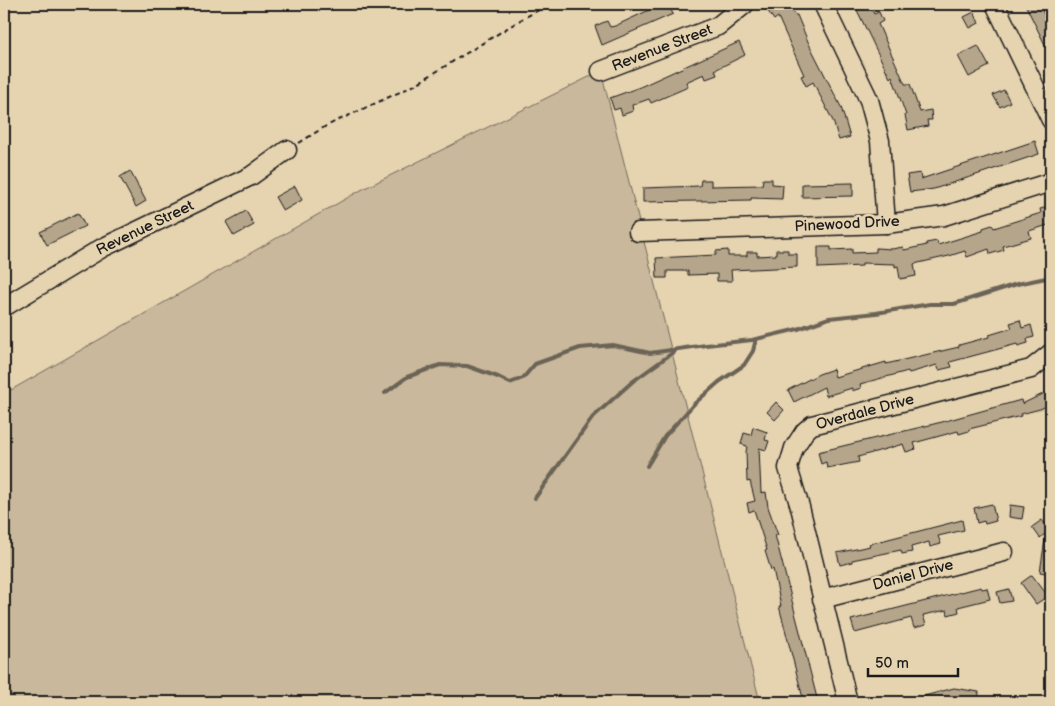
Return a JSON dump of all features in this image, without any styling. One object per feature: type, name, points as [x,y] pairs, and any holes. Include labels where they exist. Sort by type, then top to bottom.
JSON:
[{"type":"street","name":"Revenue Street","points":[[601,71],[718,26],[745,4]]},
{"type":"street","points":[[823,4],[869,100],[880,141],[886,224]]},
{"type":"street","points":[[995,4],[1051,120]]},
{"type":"street","name":"Revenue Street","points":[[4,307],[102,248],[251,176],[288,150]]},
{"type":"street","name":"Pinewood Drive","points":[[638,232],[886,224],[944,216],[1051,182]]},
{"type":"street","name":"Overdale Drive","points":[[848,702],[800,507],[788,468],[794,448],[805,431],[812,425],[1031,368],[1051,353]]},
{"type":"street","name":"Daniel Drive","points":[[822,599],[1004,552]]},
{"type":"path","points":[[288,150],[326,126],[413,86],[522,18],[550,4]]},
{"type":"shaded area","points":[[601,71],[760,702],[4,702],[4,394],[361,190]]},
{"type":"building","points":[[662,4],[668,4],[673,14],[602,45],[595,26],[607,21],[610,27],[615,26]]},
{"type":"building","points":[[763,4],[787,4],[797,15],[809,44],[841,107],[850,137],[839,140],[833,121],[813,82],[806,86],[801,76],[804,75],[778,17],[774,20]]},
{"type":"building","points":[[854,4],[869,4],[874,14],[879,12],[883,21],[878,24],[905,84],[910,84],[920,112],[931,110],[932,120],[927,120],[928,126],[908,130],[906,115],[892,76],[890,78]]},
{"type":"building","points":[[1025,4],[1039,4],[1051,29],[1051,57]]},
{"type":"building","points":[[974,12],[979,23],[970,28],[964,17]]},
{"type":"building","points":[[739,42],[745,55],[715,70],[717,75],[706,79],[704,74],[686,82],[688,87],[651,103],[649,99],[632,105],[633,111],[622,115],[620,108],[614,110],[610,98],[640,87]]},
{"type":"building","points":[[978,46],[989,66],[969,77],[958,56]]},
{"type":"building","points":[[1004,90],[1010,102],[1000,107],[993,95]]},
{"type":"building","points":[[1035,141],[1039,154],[934,189],[910,192],[907,175],[920,173],[921,179]]},
{"type":"building","points":[[130,171],[146,201],[136,207],[120,177]]},
{"type":"building","points":[[763,179],[772,179],[772,184],[783,185],[782,199],[751,198],[751,200],[643,202],[643,188],[700,186],[701,180],[711,180],[711,186],[762,185]]},
{"type":"building","points":[[853,183],[853,196],[802,197],[802,184]]},
{"type":"building","points":[[295,186],[302,200],[283,211],[275,197]]},
{"type":"building","points":[[1051,206],[1051,224],[1029,231],[1031,238],[1003,246],[1004,250],[990,254],[989,249],[967,257],[965,251],[914,264],[916,276],[900,279],[898,266],[895,267],[895,264],[862,263],[862,266],[818,268],[818,247],[831,247],[831,250],[852,249],[852,253],[876,252],[876,248],[892,249],[903,247],[904,250],[937,241],[938,245],[983,231],[983,228],[992,225],[994,228],[1041,213],[1040,209]]},
{"type":"building","points":[[246,211],[254,225],[234,236],[226,222]]},
{"type":"building","points":[[78,213],[85,226],[47,245],[40,232]]},
{"type":"building","points":[[728,250],[728,256],[747,256],[747,252],[757,252],[757,256],[776,255],[776,250],[788,250],[788,254],[797,254],[797,267],[731,270],[732,281],[717,281],[717,274],[688,275],[688,271],[667,271],[667,278],[657,278],[656,258],[716,255],[716,251]]},
{"type":"building","points":[[1020,320],[1022,328],[1031,325],[1034,337],[1027,339],[1028,343],[1018,346],[1017,344],[950,362],[952,367],[939,370],[937,365],[909,373],[908,371],[860,384],[861,388],[852,391],[852,388],[826,396],[824,387],[794,402],[788,390],[833,369],[835,377],[886,362],[886,364],[959,347],[959,345],[989,337],[989,335],[1012,328],[1010,323]]},
{"type":"building","points":[[1047,392],[1051,404],[1021,414],[1021,416],[969,429],[969,431],[959,434],[958,431],[914,443],[916,449],[906,452],[903,444],[858,457],[859,462],[827,468],[826,462],[821,464],[818,452],[942,422],[1021,400],[1022,404]]},
{"type":"building","points":[[776,402],[784,410],[775,420],[767,412]]},
{"type":"building","points":[[753,427],[767,432],[765,440],[769,441],[766,450],[759,448],[761,493],[766,492],[768,507],[778,535],[775,535],[818,702],[804,702],[779,606],[781,606],[773,569],[771,570],[765,551],[767,550],[754,510],[749,512],[747,503],[755,501],[750,481],[747,482],[747,446],[741,444],[744,433],[751,435]]},
{"type":"building","points":[[992,504],[996,521],[985,524],[984,521],[977,523],[974,508]]},
{"type":"building","points":[[1010,505],[1024,507],[1022,519],[1009,517]]},
{"type":"building","points":[[962,520],[964,530],[938,536],[941,544],[930,547],[929,542],[911,547],[912,552],[902,554],[901,550],[852,560],[852,562],[840,565],[837,553],[870,546],[869,544]]},
{"type":"building","points":[[1042,520],[1050,530],[1040,538],[1032,527]]},
{"type":"building","points":[[1046,533],[1051,534],[1051,574],[1040,572]]},
{"type":"building","points":[[1032,575],[1048,596],[1036,604],[1021,583]]},
{"type":"building","points":[[981,587],[982,589],[987,588],[990,599],[958,607],[959,612],[948,615],[947,610],[923,615],[926,625],[914,628],[911,618],[855,633],[851,620]]},
{"type":"building","points":[[1009,589],[1012,601],[1000,603],[997,592]]},
{"type":"building","points":[[954,688],[979,692],[978,702],[913,702],[913,699]]},
{"type":"waterway","points":[[385,393],[407,377],[440,365],[467,366],[510,383],[523,378],[535,364],[580,348],[613,345],[650,353],[752,340],[798,329],[829,318],[876,313],[930,304],[954,304],[1017,284],[1051,277]]},
{"type":"waterway","points":[[647,466],[665,436],[694,404],[719,382],[744,365],[753,351],[756,339]]},
{"type":"waterway","points":[[535,498],[593,417],[632,382],[675,351]]}]
